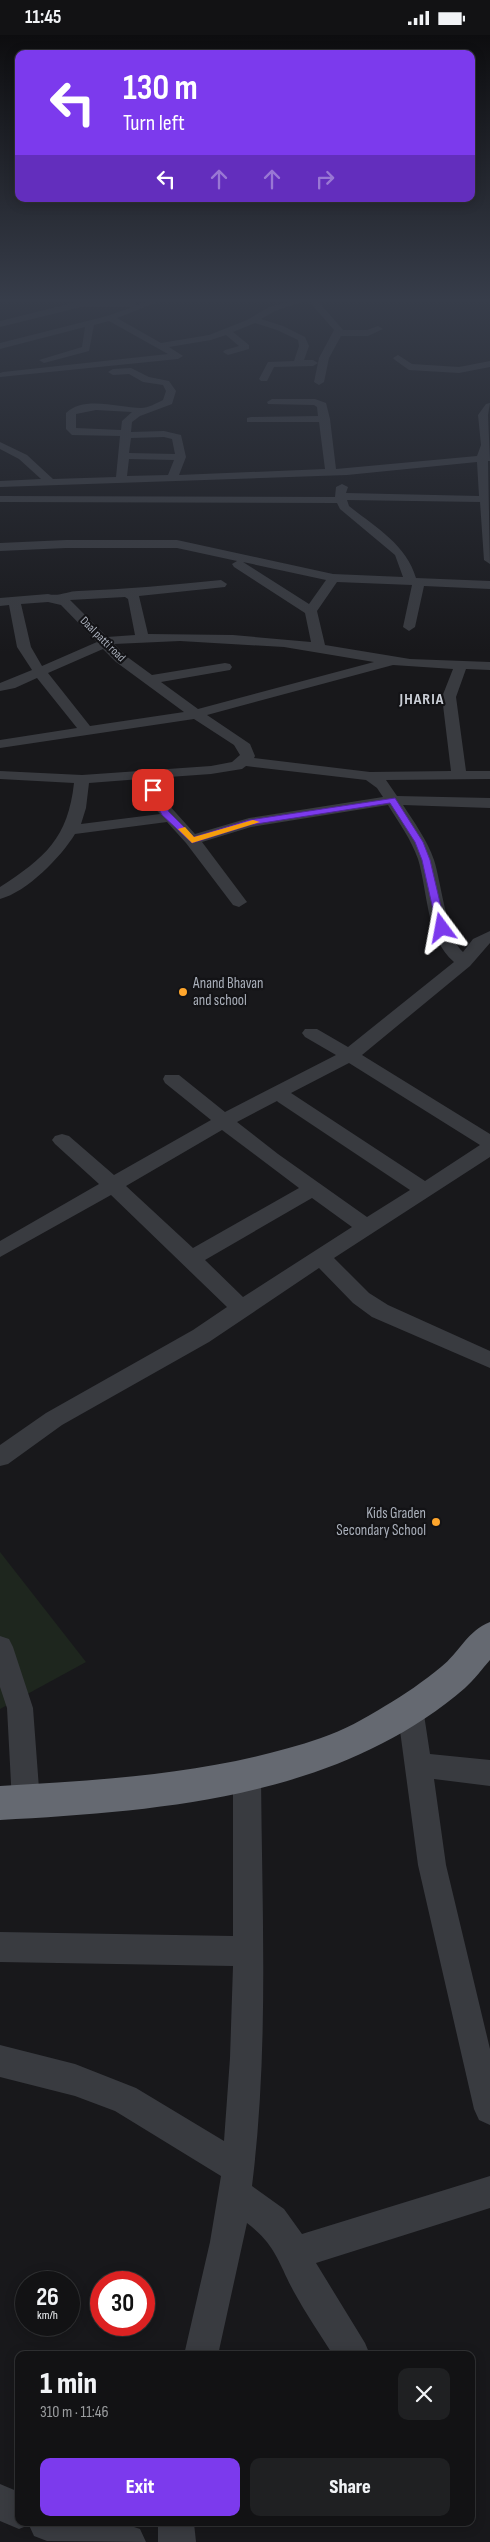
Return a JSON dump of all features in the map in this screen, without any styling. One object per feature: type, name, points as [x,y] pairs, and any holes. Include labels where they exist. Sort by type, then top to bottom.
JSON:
[{"type":"highway","points":[[13,1802],[167,1788],[247,1776],[330,1752],[398,1717],[454,1677],[490,1636]]},
{"type":"street","points":[[73,418],[72,429],[80,433],[164,434],[175,436],[181,451],[181,457],[172,479]]},
{"type":"street","points":[[121,481],[125,434],[129,418]]},
{"type":"street","points":[[483,418],[490,560]]},
{"type":"street","points":[[252,420],[326,419],[331,472]]},
{"type":"street","points":[[0,445],[23,457],[50,483]]},
{"type":"street","points":[[123,456],[181,457]]},
{"type":"street","points":[[0,484],[331,472],[486,458]]},
{"type":"street","points":[[340,498],[347,471]]},
{"type":"street","points":[[103,499],[104,481]]},
{"type":"street","points":[[0,499],[340,498],[486,501]]},
{"type":"street","points":[[340,498],[352,514],[399,553],[405,563],[414,581],[408,627]]},
{"type":"street","points":[[0,547],[163,543],[188,546],[226,556],[333,578],[490,585]]},
{"type":"street","points":[[226,556],[311,611],[319,648]]},
{"type":"street","points":[[311,611],[333,578]]},
{"type":"street","points":[[0,602],[57,599],[74,595],[128,593],[221,584]]},
{"type":"street","points":[[128,593],[134,597],[138,608],[142,638]]},
{"type":"street","name":"Daal patti road","points":[[57,599],[70,606],[121,659],[245,747],[248,756],[243,761]]},
{"type":"street","points":[[14,600],[22,641],[39,671],[86,730]]},
{"type":"street","points":[[0,687],[10,685],[105,642],[142,638],[264,643],[319,648],[393,661],[490,666]]},
{"type":"street","points":[[0,744],[196,714],[393,661]]},
{"type":"street","points":[[459,774],[449,697],[461,665]]},
{"type":"street","points":[[149,680],[225,667]]},
{"type":"street","points":[[0,775],[82,779],[211,771],[237,765],[243,761],[370,776],[490,775]]},
{"type":"street","points":[[146,775],[160,805],[192,840],[239,902]]},
{"type":"street","points":[[370,776],[383,785],[419,842],[426,860],[442,928],[451,951],[464,962]]},
{"type":"street","points":[[0,894],[43,864],[60,847],[77,816],[82,779]]},
{"type":"street","points":[[192,840],[249,823],[392,800],[490,803]]},
{"type":"street","points":[[70,830],[170,817]]},
{"type":"street","points":[[0,1250],[223,1121],[350,1055],[464,962],[479,943],[490,936]]},
{"type":"street","points":[[311,1033],[350,1055],[490,1143]]},
{"type":"street","points":[[172,1079],[223,1121],[366,1227]]},
{"type":"street","points":[[285,1098],[425,1190]]},
{"type":"street","points":[[62,1140],[113,1185],[241,1308]]},
{"type":"street","points":[[0,1457],[54,1419],[202,1336],[241,1308],[490,1148]]},
{"type":"street","points":[[191,1259],[313,1189]]},
{"type":"street","points":[[321,1257],[361,1298],[380,1311],[490,1360]]},
{"type":"street","points":[[0,1647],[20,1708],[13,1802]]},
{"type":"street","points":[[410,1708],[432,1865],[469,2028],[490,2109]]},
{"type":"street","points":[[418,1765],[490,1773]]},
{"type":"street","points":[[202,2351],[230,2226],[242,2100],[247,1951],[247,1776]]},
{"type":"street","points":[[0,1947],[247,1951]]},
{"type":"street","points":[[0,2061],[75,2080],[125,2099],[235,2180],[289,2242],[324,2312],[350,2351]]},
{"type":"street","points":[[294,2253],[490,2192]]},
{"type":"street","points":[[0,2502],[15,2509]]},
{"type":"street","points":[[55,2526],[68,2531],[127,2542]]},
{"type":"street","points":[[176,2526],[177,2542]]},
{"type":"shaded area","points":[[0,1552],[86,1662],[0,1709]]},
{"type":"slow traffic","points":[[182,829],[192,840],[256,822]]},
{"type":"place","name":"Anand Bhavan and school","points":[[183,992]]},
{"type":"place","name":"Kids Graden Secondary School","points":[[436,1522]]},
{"type":"district","name":"JHARIA","points":[[422,698]]},
{"type":"route","points":[[153,790],[165,813],[192,840],[249,823],[392,800],[419,842],[426,860],[442,928]]}]
